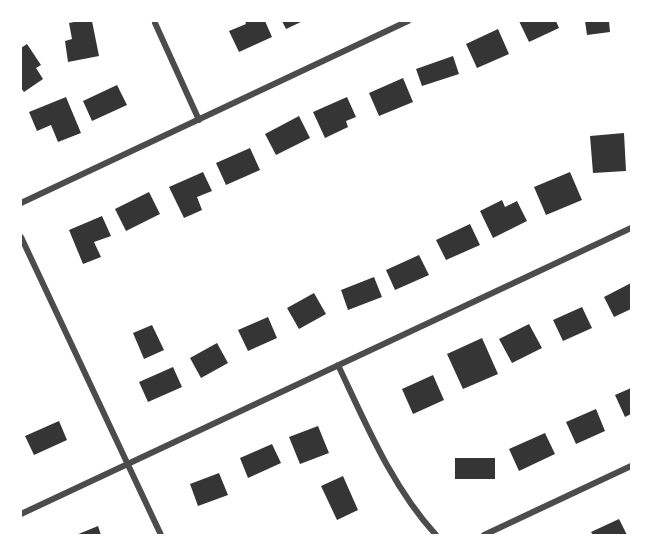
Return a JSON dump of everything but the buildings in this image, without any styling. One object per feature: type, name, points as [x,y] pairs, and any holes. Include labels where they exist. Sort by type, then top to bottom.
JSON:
[{"type":"street","points":[[390,21],[393,28]]},
{"type":"street","points":[[21,203],[408,21]]},
{"type":"street","points":[[155,23],[199,120]]},
{"type":"street","points":[[21,514],[631,228]]},
{"type":"street","points":[[21,237],[160,535]]},
{"type":"street","points":[[338,365],[384,459],[399,485],[436,535]]},
{"type":"street","points":[[484,535],[631,466]]}]
